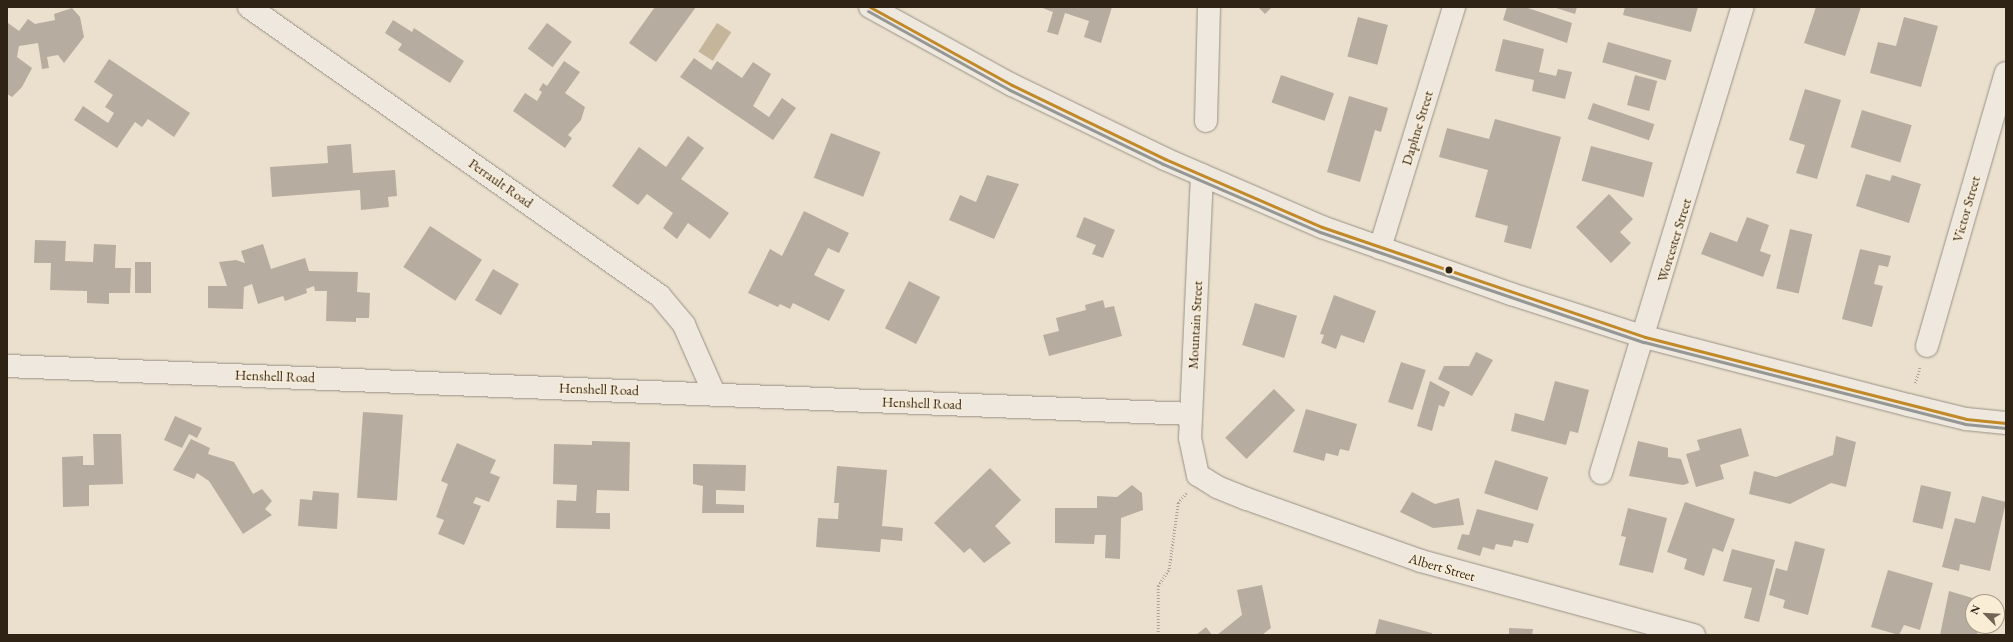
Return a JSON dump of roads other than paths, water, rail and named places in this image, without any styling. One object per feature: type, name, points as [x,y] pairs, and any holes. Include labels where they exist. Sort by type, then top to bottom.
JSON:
[{"type":"street","name":"Perrault Road","points":[[249,7],[660,296],[684,325],[714,393]]},
{"type":"street","points":[[870,7],[1012,85],[1202,175],[1380,248],[1645,337],[1966,419],[2006,423]]},
{"type":"street","points":[[1206,121],[1210,7]]},
{"type":"street","name":"Daphne Street","points":[[1380,248],[1454,7]]},
{"type":"street","name":"Worcester Street","points":[[1601,473],[1645,337],[1743,7]]},
{"type":"street","name":"Victor Street","points":[[1927,346],[2006,73]]},
{"type":"street","name":"Mountain Street","points":[[1198,474],[1190,450],[1190,414],[1202,175]]},
{"type":"street","name":"Henshell Road","points":[[7,366],[714,393],[1190,414]]},
{"type":"street","name":"Albert Street","points":[[1198,474],[1217,487],[1247,500],[1422,562],[1694,635]]}]
